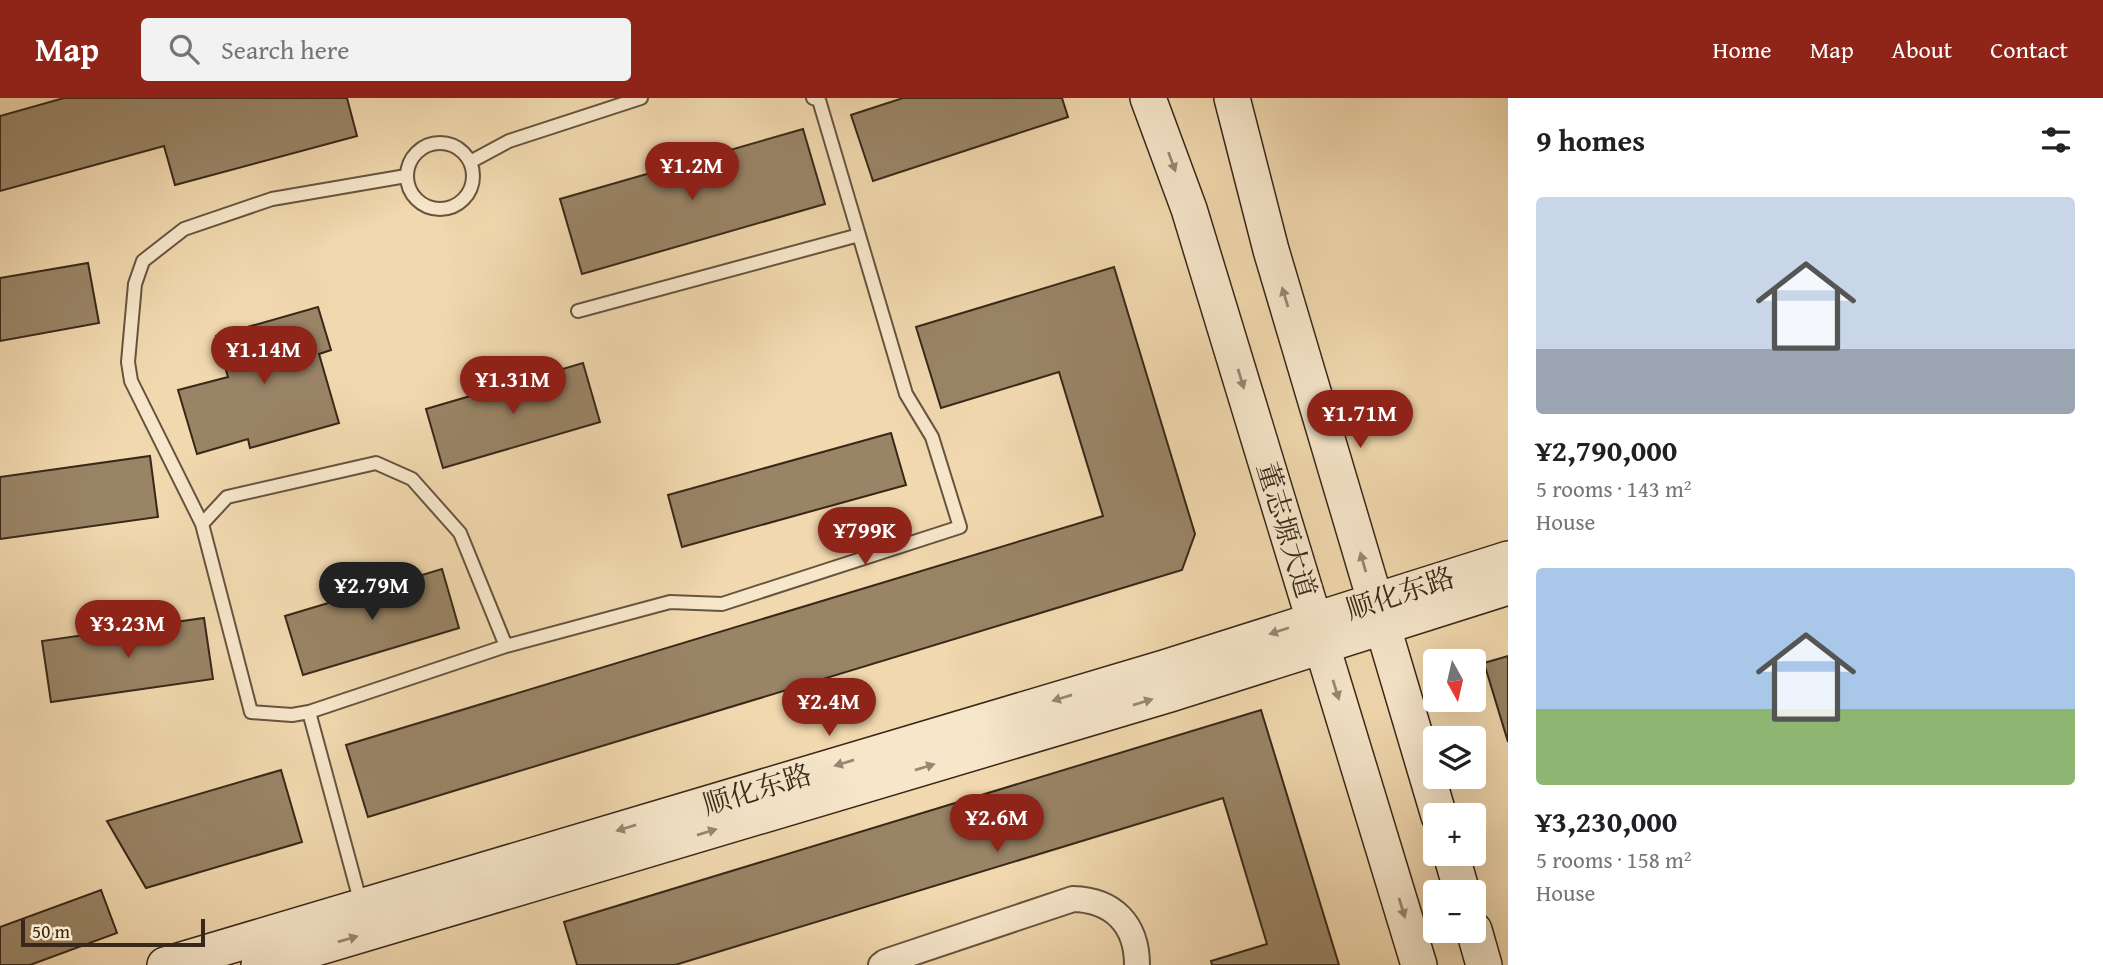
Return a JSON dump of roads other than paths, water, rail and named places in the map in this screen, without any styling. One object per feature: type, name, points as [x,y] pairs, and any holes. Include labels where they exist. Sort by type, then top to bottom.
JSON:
[{"type":"street","name":"董志塬大道","points":[[1148,98],[1189,209],[1419,965]]},
{"type":"street","points":[[1232,98],[1271,250],[1435,803]]},
{"type":"street","name":"顺化东路","points":[[1379,614],[1508,559]]},
{"type":"street","name":"顺化东路","points":[[165,965],[1151,671],[1318,633],[1379,614],[1508,587]]},
{"type":"street","name":"顺化东路","points":[[259,965],[1157,698],[1318,633]]},
{"type":"street","points":[[881,965],[1073,899],[1099,903],[1121,918],[1135,941],[1137,965]]},
{"type":"street","points":[[1478,943],[1484,965]]},
{"type":"lane","points":[[470,162],[509,141],[641,98]]},
{"type":"lane","points":[[406,176],[272,199],[184,229],[143,261],[135,284],[128,362],[131,381],[202,524],[251,712],[292,715],[309,712],[506,646],[670,602],[722,604],[960,527],[932,437],[906,394],[819,100],[813,98]]},
{"type":"lane","points":[[443,143],[463,153],[470,162],[472,184],[461,202],[452,207],[431,208],[413,197],[406,176],[408,166],[422,148],[443,143]]},
{"type":"lane","points":[[578,311],[859,235]]},
{"type":"lane","points":[[202,524],[227,497],[376,463],[412,479],[460,533],[506,646]]},
{"type":"lane","points":[[309,712],[362,906]]}]
